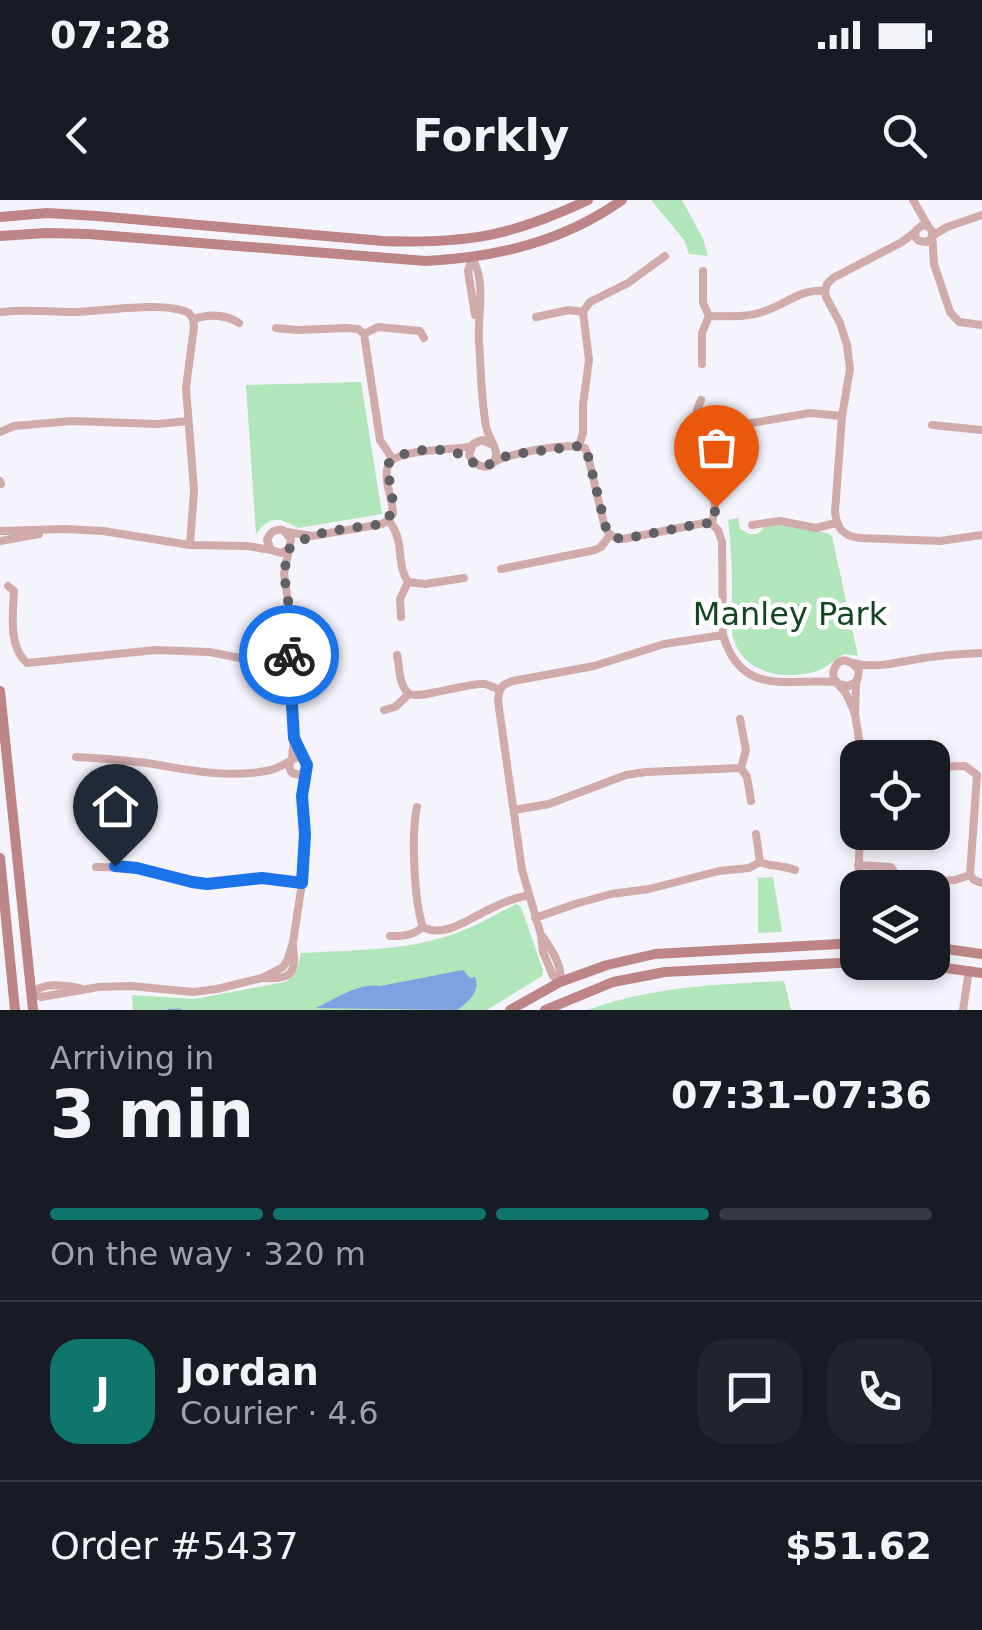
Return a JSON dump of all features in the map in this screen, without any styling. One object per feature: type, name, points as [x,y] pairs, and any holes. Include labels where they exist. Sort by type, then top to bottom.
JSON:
[{"type":"street","points":[[0,217],[47,213],[429,243],[504,234],[588,200]]},
{"type":"street","points":[[473,266],[487,256],[559,235],[622,200]]},
{"type":"street","points":[[914,202],[930,232],[934,264]]},
{"type":"street","points":[[914,202],[917,236],[934,264],[954,318],[982,325]]},
{"type":"street","points":[[930,232],[982,215]]},
{"type":"street","points":[[930,232],[923,225],[917,236],[833,278],[825,290],[840,322],[850,368],[842,416],[836,523],[842,532],[860,538],[940,540],[982,535]]},
{"type":"street","points":[[917,236],[927,242],[930,232]]},
{"type":"street","points":[[0,236],[88,234],[372,258],[456,259],[473,266]]},
{"type":"street","points":[[470,240],[473,266],[469,290],[477,324],[486,432],[496,452],[492,463]]},
{"type":"street","points":[[579,446],[584,434],[583,405],[590,360],[583,312],[590,302],[628,284],[665,256]]},
{"type":"street","points":[[702,364],[702,333],[709,316],[703,303],[703,271]]},
{"type":"street","points":[[709,316],[746,316],[775,308],[804,291],[825,290]]},
{"type":"street","points":[[2,312],[173,308],[189,313],[193,319],[186,388],[194,490],[190,546]]},
{"type":"street","points":[[536,317],[568,310],[583,312]]},
{"type":"street","points":[[193,319],[212,315],[239,323]]},
{"type":"street","points":[[364,334],[378,327],[420,332],[424,338]]},
{"type":"street","points":[[276,328],[348,328],[364,334],[380,440],[392,458]]},
{"type":"street","points":[[701,400],[698,410],[706,431],[706,450]]},
{"type":"street","points":[[474,464],[470,455],[484,411]]},
{"type":"street","points":[[706,431],[810,413],[842,416]]},
{"type":"street","points":[[0,432],[14,426],[72,420],[157,424],[188,421]]},
{"type":"street","points":[[932,425],[982,430]]},
{"type":"street","points":[[247,546],[278,530],[312,536],[382,524],[392,514],[387,472],[392,458],[448,451],[482,440],[516,454]]},
{"type":"street","points":[[448,451],[484,467],[516,454],[579,446],[585,448],[588,456],[610,535],[623,539],[712,524],[722,542],[722,635],[735,663],[762,680],[850,686],[865,673],[888,665]]},
{"type":"street","points":[[712,484],[716,507],[712,524]]},
{"type":"street","points":[[388,520],[399,537],[402,571],[408,582]]},
{"type":"street","points":[[752,525],[780,522],[816,528],[836,523]]},
{"type":"street","points":[[0,531],[103,532],[190,546],[247,546],[281,553],[312,536]]},
{"type":"street","points":[[0,541],[48,531]]},
{"type":"street","points":[[284,574],[291,539],[287,532]]},
{"type":"street","points":[[270,534],[268,544],[284,574],[290,614],[294,738],[289,767],[302,796]]},
{"type":"street","points":[[501,569],[595,550],[610,535]]},
{"type":"street","points":[[408,582],[425,584],[464,578]]},
{"type":"street","points":[[401,617],[400,599],[408,582]]},
{"type":"street","points":[[8,586],[14,591],[18,650],[26,662],[156,650],[209,652],[252,660],[289,658]]},
{"type":"street","points":[[568,999],[543,952],[522,870],[498,701],[500,690],[513,680],[594,666],[664,644],[722,635]]},
{"type":"street","points":[[807,682],[825,675],[843,661],[863,666],[888,665],[982,653]]},
{"type":"street","points":[[397,655],[400,676],[409,694]]},
{"type":"street","points":[[854,663],[859,670],[854,692],[859,740]]},
{"type":"street","points":[[836,666],[833,676],[847,694],[855,714]]},
{"type":"street","points":[[409,694],[422,696],[482,684],[500,690]]},
{"type":"street","points":[[0,691],[4,768],[33,1010]]},
{"type":"street","points":[[384,710],[396,707],[409,694]]},
{"type":"street","points":[[740,719],[746,750],[741,768]]},
{"type":"street","points":[[14,995],[31,993],[41,997],[130,986],[193,992],[291,974],[302,883],[302,796],[307,765],[294,738]]},
{"type":"street","points":[[76,757],[110,758],[206,774],[273,769],[300,775],[305,772]]},
{"type":"street","points":[[273,769],[297,757],[304,759]]},
{"type":"street","points":[[950,766],[964,766],[979,774],[970,875],[982,883]]},
{"type":"street","points":[[514,810],[550,804],[646,772],[741,768]]},
{"type":"street","points":[[741,768],[747,776],[750,801]]},
{"type":"street","points":[[418,807],[414,820],[414,867],[422,927]]},
{"type":"street","points":[[756,834],[760,862]]},
{"type":"street","points":[[858,870],[859,850]]},
{"type":"street","points":[[0,858],[16,1010]]},
{"type":"street","points":[[535,918],[611,894],[749,868],[760,862]]},
{"type":"street","points":[[760,862],[795,870]]},
{"type":"street","points":[[858,865],[893,870]]},
{"type":"street","points":[[96,867],[137,868],[207,884],[262,878],[302,883]]},
{"type":"street","points":[[950,880],[970,875]]},
{"type":"street","points":[[422,927],[434,932],[448,928],[529,894]]},
{"type":"street","points":[[390,936],[407,936],[422,927]]},
{"type":"street","points":[[515,1007],[560,979],[655,954],[840,944]]},
{"type":"street","points":[[950,949],[977,953],[969,970],[963,1010]]},
{"type":"street","points":[[545,1010],[613,982],[665,972],[840,963]]},
{"type":"street","points":[[950,968],[982,973]]},
{"type":"green space","points":[[651,200],[682,200],[708,256],[689,254],[684,240]]},
{"type":"green space","points":[[361,382],[382,514],[298,528],[275,520],[256,534],[246,385]]},
{"type":"green space","name":"Manley Park","points":[[738,518],[740,529],[750,534],[782,525],[832,536],[858,656],[844,654],[821,670],[792,675],[767,672],[746,659],[733,637],[732,625],[728,520]]},
{"type":"green space","points":[[773,877],[782,932],[758,933],[758,878]]},
{"type":"green space","points":[[517,904],[542,976],[487,1010],[133,1010],[132,995],[194,999],[285,982],[295,974],[301,953],[421,943],[466,929]]},
{"type":"green space","points":[[784,981],[791,1010],[587,1010],[660,992]]},
{"type":"water","points":[[463,970],[470,978],[475,977],[476,987],[457,1010],[316,1008],[364,986]]},
{"type":"waterway","points":[[169,1010],[181,1010]]},
{"type":"way so far","points":[[289,655],[290,614],[284,574],[288,550],[312,536],[388,520],[393,507],[388,464],[398,455],[448,451],[484,467],[516,454],[572,445],[585,448],[606,528],[616,538],[712,524],[716,507]]},
{"type":"route","points":[[115,866],[207,884],[262,878],[302,883],[302,796],[307,765],[294,738],[289,655]]}]
